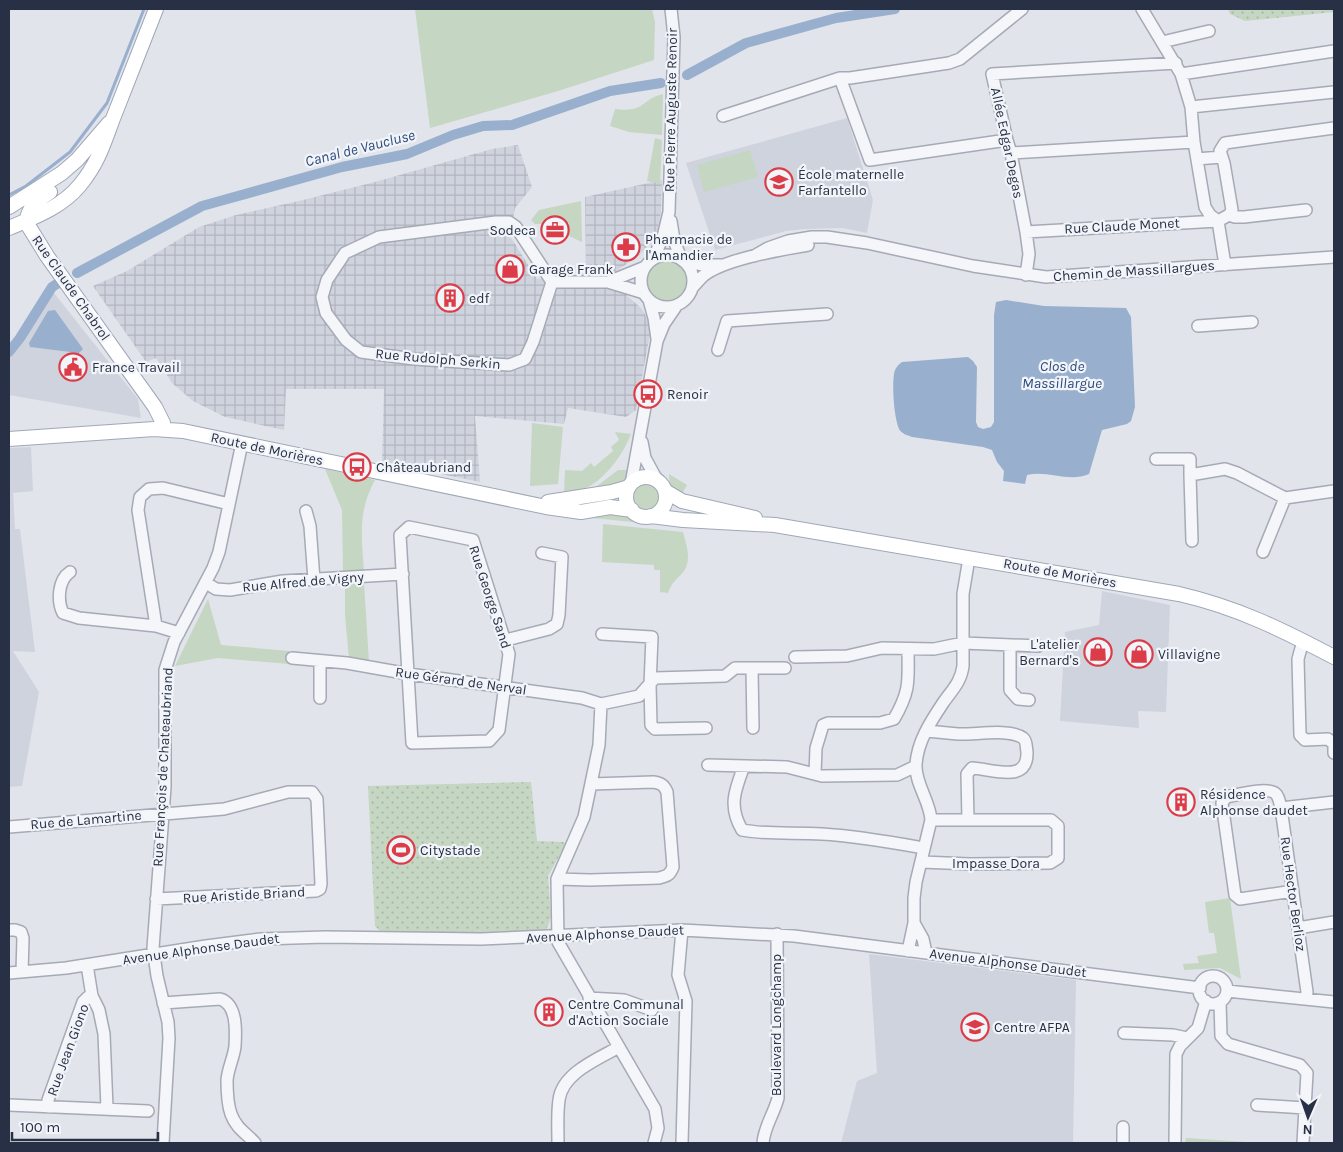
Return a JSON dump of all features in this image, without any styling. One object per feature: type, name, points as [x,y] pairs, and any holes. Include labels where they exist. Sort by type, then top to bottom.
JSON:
[{"type":"main road","points":[[9,228],[46,212],[79,186],[93,167],[102,150],[156,9]]},
{"type":"main road","points":[[26,222],[29,210],[33,204],[58,187],[77,160],[113,118]]},
{"type":"main road","points":[[9,207],[43,186],[77,160]]},
{"type":"main road","name":"Rue Claude Chabrol","points":[[26,222],[38,243],[155,407],[163,423],[163,429]]},
{"type":"main road","name":"Route de Morières","points":[[9,439],[163,429],[183,431],[546,507],[581,512],[610,507],[632,510]]},
{"type":"main road","points":[[647,477],[661,486],[665,504],[662,509],[651,516],[641,515],[632,510],[627,499],[630,485],[641,478],[647,477]]},
{"type":"main road","name":"Route de Morières","points":[[522,501],[557,502],[612,492],[630,485]]},
{"type":"main road","name":"Route de Morières","points":[[661,486],[682,501],[750,517],[774,525]]},
{"type":"main road","name":"Route de Morières","points":[[651,516],[683,520],[774,525],[1142,587],[1210,601],[1252,616],[1334,657]]},
{"type":"street","name":"Rue Pierre Auguste Renoir","points":[[671,9],[674,37],[669,212],[672,236],[682,260]]},
{"type":"street","points":[[723,116],[840,78],[945,64],[960,59],[1022,9]]},
{"type":"street","points":[[1145,10],[1181,74],[1190,107],[1194,142],[1206,207],[1210,215],[1224,218]]},
{"type":"street","points":[[1162,42],[1209,31]]},
{"type":"street","points":[[1181,74],[1334,51]]},
{"type":"street","name":"Allée Edgar Degas","points":[[1026,275],[1028,254],[1026,232],[1011,153],[992,74],[1176,63]]},
{"type":"street","points":[[840,78],[870,160],[1007,140]]},
{"type":"street","points":[[1190,107],[1334,92]]},
{"type":"street","points":[[1225,265],[1224,218],[1232,210],[1224,163],[1220,151],[1225,142],[1334,128]]},
{"type":"street","points":[[1011,153],[1194,142]]},
{"type":"street","points":[[1197,159],[1221,157]]},
{"type":"street","name":"Rue Claude Monet","points":[[1026,232],[1244,217],[1306,210]]},
{"type":"street","name":"Rue Pierre Auguste Renoir","points":[[649,264],[664,238],[669,212]]},
{"type":"street","name":"Rue Rudolph Serkin","points":[[496,222],[509,222],[516,227],[552,282],[534,342],[525,359],[509,365],[419,360],[361,352],[346,340],[326,313],[322,297],[328,280],[345,253],[379,237],[496,222]]},
{"type":"street","name":"Chemin de Massillargues","points":[[692,288],[706,274],[725,265],[754,256],[846,239],[972,266],[1046,277],[1334,257]]},
{"type":"street","points":[[608,282],[667,255],[682,260],[692,273],[692,288],[687,297],[677,305],[664,324],[657,341],[642,432],[630,485]]},
{"type":"street","name":"Chemin de Massillargues","points":[[682,260],[710,265],[725,265]]},
{"type":"street","points":[[649,264],[641,280],[654,318],[657,341]]},
{"type":"street","points":[[552,282],[608,282],[646,296],[662,307],[677,305]]},
{"type":"street","points":[[718,350],[727,321],[827,314]]},
{"type":"street","points":[[1198,326],[1252,322]]},
{"type":"street","points":[[642,432],[642,448],[645,458],[661,486]]},
{"type":"street","name":"Rue François de Chateaubriand","points":[[163,1143],[169,1038],[168,1022],[162,1003],[154,954],[165,760],[165,670],[179,632],[214,568],[242,443]]},
{"type":"street","points":[[1156,459],[1190,459],[1192,542]]},
{"type":"street","points":[[1190,474],[1224,469],[1237,473],[1285,498],[1334,491]]},
{"type":"street","points":[[156,626],[138,510],[140,497],[149,489],[163,488],[229,504]]},
{"type":"street","points":[[1263,552],[1285,498]]},
{"type":"street","points":[[306,511],[310,526],[314,580]]},
{"type":"street","name":"Rue George Sand","points":[[409,527],[473,540],[509,654],[500,730],[489,741],[412,743],[402,574],[400,535],[409,527]]},
{"type":"street","points":[[506,640],[549,629],[557,624],[562,557],[542,553]]},
{"type":"street","points":[[908,951],[914,923],[914,898],[931,820],[930,810],[920,785],[916,766],[920,742],[961,677],[963,666],[963,594],[969,558]]},
{"type":"street","points":[[70,572],[64,576],[60,585],[61,610],[63,613],[79,618],[156,626],[179,632]]},
{"type":"street","name":"Rue Alfred de Vigny","points":[[206,583],[216,589],[230,590],[283,581],[402,574]]},
{"type":"street","points":[[602,634],[652,637],[651,725],[655,729],[706,728]]},
{"type":"street","points":[[1303,641],[1298,659],[1300,735],[1305,740],[1328,739],[1334,744],[1334,753]]},
{"type":"street","points":[[795,657],[847,656],[882,648],[934,649],[963,643],[1038,646]]},
{"type":"street","points":[[1010,645],[1010,690],[1018,699],[1029,700]]},
{"type":"street","points":[[815,774],[816,748],[822,725],[828,723],[880,723],[894,719],[903,704],[908,688],[908,649]]},
{"type":"street","name":"Rue Gérard de Nerval","points":[[292,658],[347,663],[409,674],[582,698],[601,704]]},
{"type":"street","points":[[320,661],[320,698]]},
{"type":"street","points":[[655,1143],[658,1128],[655,1109],[558,942],[557,879],[584,817],[599,745],[601,704],[639,696],[655,678],[725,676],[735,668],[785,668]]},
{"type":"street","points":[[752,668],[753,728]]},
{"type":"street","points":[[927,731],[959,734],[1008,733],[1024,738],[1026,741],[1027,762],[1024,768],[1018,772],[972,768],[967,774],[968,820]]},
{"type":"street","points":[[708,765],[786,767],[822,776],[897,775],[916,766]]},
{"type":"street","points":[[744,766],[736,786],[733,803],[736,820],[742,830],[759,834],[858,836],[924,848]]},
{"type":"street","points":[[557,879],[659,878],[667,876],[672,871],[667,792],[664,787],[660,783],[654,782],[592,784]]},
{"type":"street","name":"Rue Hector Berlioz","points":[[1293,891],[1240,899],[1235,894],[1222,803],[1226,797],[1266,790],[1274,792],[1278,796],[1281,808],[1293,891],[1307,992],[1306,999]]},
{"type":"street","name":"Rue Aristide Briand","points":[[156,900],[316,891],[320,889],[321,884],[318,799],[312,792],[283,793],[224,809],[162,813]]},
{"type":"street","points":[[1281,808],[1334,802]]},
{"type":"street","name":"Rue de Lamartine","points":[[9,827],[162,813]]},
{"type":"street","name":"Impasse Dora","points":[[922,862],[970,864],[1050,863],[1058,858],[1058,826],[1051,820],[931,820]]},
{"type":"street","points":[[1298,928],[1334,922]]},
{"type":"street","points":[[914,923],[923,939],[926,953]]},
{"type":"street","points":[[9,930],[22,932],[22,972]]},
{"type":"street","points":[[682,930],[678,975],[686,1001],[682,1143]]},
{"type":"street","name":"Avenue Alphonse Daudet","points":[[9,972],[87,965],[239,941],[296,937],[481,940],[682,930],[777,934],[1200,988]]},
{"type":"street","name":"Boulevard Longchamp","points":[[763,1143],[766,1128],[778,1098],[777,934]]},
{"type":"street","points":[[87,965],[92,996],[99,1010],[104,1034],[107,1108]]},
{"type":"street","points":[[1215,976],[1224,981],[1227,991],[1224,999],[1220,1002],[1210,1003],[1200,993],[1200,988],[1205,979],[1215,976]]},
{"type":"street","points":[[1227,991],[1334,1002]]},
{"type":"street","name":"Rue Jean Giono","points":[[48,1107],[48,1100],[83,1002],[92,996]]},
{"type":"street","points":[[589,998],[624,1000],[652,1010]]},
{"type":"street","points":[[162,1003],[220,999],[225,1000],[231,1005],[235,1045],[227,1080],[229,1104],[236,1124],[255,1143]]},
{"type":"street","points":[[1176,1143],[1176,1054],[1180,1046],[1198,1028],[1206,1001]]},
{"type":"street","points":[[1220,1002],[1221,1036],[1228,1044],[1300,1064],[1305,1068],[1308,1079],[1303,1143]]},
{"type":"street","points":[[1124,1033],[1173,1035],[1187,1038]]},
{"type":"street","points":[[558,1143],[559,1098],[567,1082],[583,1068],[619,1047]]},
{"type":"street","points":[[9,1105],[148,1111]]},
{"type":"street","points":[[1256,1105],[1305,1108]]},
{"type":"street","points":[[1123,1127],[1123,1143]]},
{"type":"shaded area","name":"École maternelle Farfantello","points":[[847,118],[873,200],[867,233],[842,228],[786,231],[715,250],[686,163]]},
{"type":"shaded area","points":[[518,145],[532,187],[515,208],[510,236],[537,279],[586,274],[585,197],[662,180],[661,212],[656,239],[637,257],[613,273],[611,289],[623,292],[642,309],[647,318],[650,334],[636,410],[626,417],[568,408],[564,424],[475,416],[480,482],[382,462],[384,389],[286,389],[284,430],[225,417],[193,401],[172,383],[156,358],[146,362],[93,286],[127,271],[199,227],[236,215],[375,182],[492,149]]},
{"type":"shaded area","points":[[54,293],[138,399],[141,418],[9,395],[9,355]]},
{"type":"shaded area","points":[[31,447],[33,491],[13,493],[15,529],[20,529],[35,652],[13,651],[39,692],[22,786],[9,787],[9,448]]},
{"type":"shaded area","points":[[1102,591],[1170,605],[1166,712],[1138,711],[1139,728],[1060,721],[1065,632],[1099,625]]},
{"type":"shaded area","name":"Centre AFPA","points":[[869,954],[1076,980],[1073,1143],[841,1143],[857,1081],[877,1073]]},
{"type":"green space","points":[[415,9],[652,9],[655,22],[654,60],[558,91],[430,128]]},
{"type":"green space","points":[[1228,9],[1334,9],[1334,12],[1245,21],[1230,14]]},
{"type":"green space","points":[[663,94],[662,135],[629,132],[610,126],[615,109],[632,109]]},
{"type":"green space","points":[[655,138],[662,140],[660,184],[647,181]]},
{"type":"green space","points":[[750,150],[758,177],[704,192],[697,165]]},
{"type":"green space","points":[[581,201],[582,242],[569,236],[569,223],[535,224],[531,220],[539,210]]},
{"type":"green space","points":[[671,261],[678,264],[684,270],[687,281],[686,289],[678,298],[671,301],[663,301],[656,298],[648,289],[647,277],[650,270],[659,262]]},
{"type":"green space","points":[[532,423],[563,427],[558,484],[530,486]]},
{"type":"green space","points":[[615,432],[631,434],[615,463],[590,486],[564,495],[565,470],[582,471],[591,463],[594,467],[613,451],[611,447],[619,440]]},
{"type":"green space","points":[[325,469],[375,480],[365,503],[363,514],[364,573],[343,573],[342,510]]},
{"type":"green space","points":[[618,470],[627,470],[628,475],[622,482],[596,491],[597,486]]},
{"type":"green space","points":[[669,474],[687,485],[680,497],[672,487]]},
{"type":"green space","points":[[646,484],[655,488],[659,497],[655,506],[646,510],[637,506],[633,497],[637,488]]},
{"type":"green space","points":[[622,512],[635,521],[592,518],[591,516]]},
{"type":"green space","points":[[603,524],[683,532],[688,552],[688,562],[684,571],[673,583],[668,593],[660,592],[660,570],[654,570],[654,565],[602,562]]},
{"type":"green space","points":[[364,583],[369,662],[349,659],[345,615],[345,584]]},
{"type":"green space","points":[[208,599],[221,645],[289,651],[289,664],[218,658],[175,666]]},
{"type":"green space","points":[[531,782],[537,841],[563,842],[566,844],[548,876],[551,917],[546,931],[382,933],[375,926],[368,786]]},
{"type":"green space","points":[[1230,898],[1241,979],[1220,968],[1184,970],[1183,964],[1199,963],[1197,956],[1217,953],[1214,933],[1209,933],[1205,902]]},
{"type":"green space","points":[[1186,1138],[1262,1143],[1185,1143]]},
{"type":"water","name":"Clos de Massillargue","points":[[1006,300],[1044,306],[1126,308],[1131,317],[1135,407],[1131,421],[1127,424],[1102,430],[1089,474],[1074,477],[1043,474],[1027,475],[1025,484],[1003,481],[1004,471],[997,462],[992,450],[983,447],[912,437],[899,429],[893,387],[896,368],[902,362],[968,357],[977,367],[976,422],[978,427],[983,429],[991,427],[994,422],[994,315],[996,302]]},
{"type":"water","points":[[55,310],[83,349],[79,353],[30,347],[29,343],[48,311]]},
{"type":"waterway","points":[[9,195],[26,186],[70,152],[107,103],[144,9]]},
{"type":"waterway","name":"Canal de Vaucluse","points":[[687,75],[746,43],[836,18],[895,9]]},
{"type":"waterway","name":"Canal de Vaucluse","points":[[77,273],[202,206],[342,167],[407,154],[453,135],[483,126],[512,125],[610,91],[661,83]]},
{"type":"waterway","name":"Canal de Vaucluse","points":[[9,352],[52,287],[60,282]]},
{"type":"place","name":"École maternelle Farfantello","points":[[779,182]]},
{"type":"place","name":"Sodeca","points":[[555,230]]},
{"type":"place","name":"Pharmacie de l'Amandier","points":[[626,247]]},
{"type":"place","name":"Garage Frank","points":[[510,269]]},
{"type":"place","name":"edf","points":[[450,298]]},
{"type":"place","name":"France Travail","points":[[73,367]]},
{"type":"place","name":"Renoir","points":[[648,394]]},
{"type":"place","name":"Châteaubriand","points":[[357,467]]},
{"type":"place","name":"L'atelier Bernard's","points":[[1098,652]]},
{"type":"place","name":"Villavigne","points":[[1139,654]]},
{"type":"place","name":"Résidence Alphonse daudet","points":[[1181,802]]},
{"type":"place","name":"Citystade","points":[[401,850]]},
{"type":"place","name":"Centre Communal d'Action Sociale","points":[[549,1012]]},
{"type":"place","name":"Centre AFPA","points":[[975,1027]]}]
